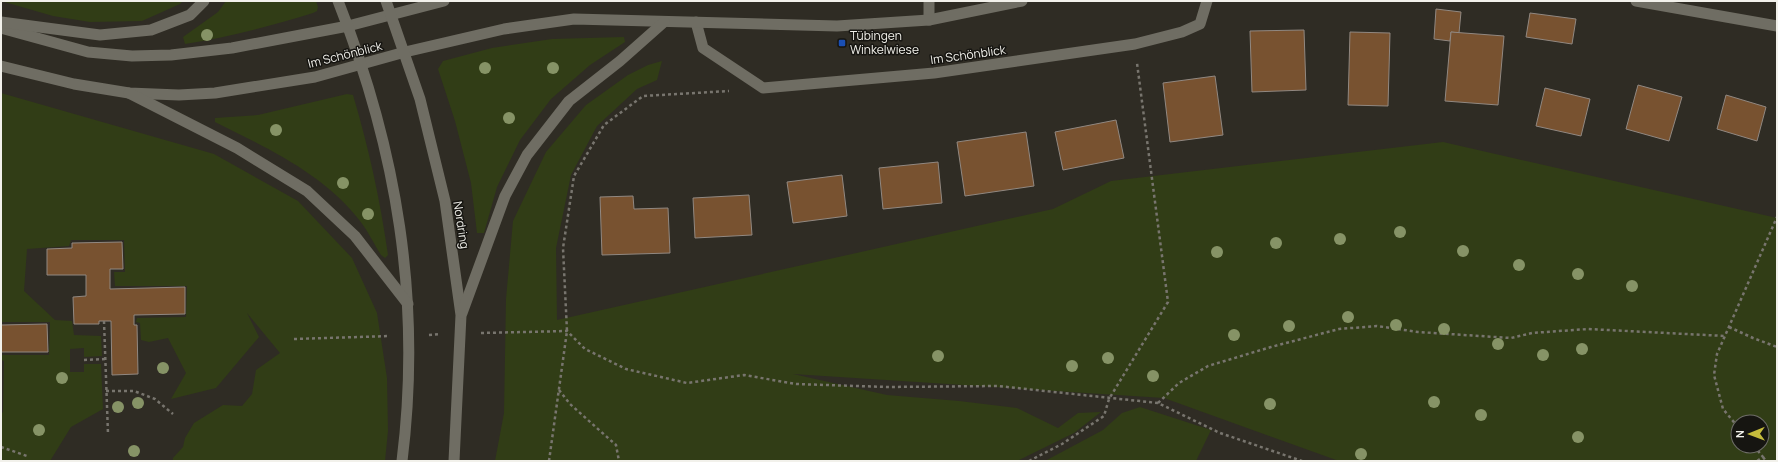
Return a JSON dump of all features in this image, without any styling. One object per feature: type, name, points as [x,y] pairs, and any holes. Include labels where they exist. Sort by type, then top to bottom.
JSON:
[{"type":"street","points":[[1,22],[100,34],[151,30],[190,15],[204,1]]},
{"type":"street","points":[[338,1],[348,26],[381,132],[397,201],[405,257],[409,357],[405,436],[402,461]]},
{"type":"street","name":"Nordring","points":[[386,1],[405,52],[420,99],[445,201],[461,315],[454,461]]},
{"type":"street","points":[[1,28],[88,52],[132,56],[171,55],[232,48],[348,26],[444,1]]},
{"type":"street","points":[[929,1],[929,20]]},
{"type":"street","name":"Im Schönblick","points":[[1,66],[74,84],[129,93],[178,95],[215,93],[315,77],[405,52],[504,29],[574,19],[837,26],[929,20],[1022,1]]},
{"type":"street","name":"Im Schönblick","points":[[763,88],[934,73],[1135,44],[1182,32],[1200,24],[1206,1]]},
{"type":"street","points":[[1636,1],[1777,26]]},
{"type":"street","points":[[461,315],[505,196],[527,155],[569,101],[620,61],[664,22]]},
{"type":"street","points":[[696,22],[703,48],[763,88]]},
{"type":"street","points":[[129,93],[238,148],[307,191],[355,236],[408,304]]},
{"type":"path","points":[[1029,461],[1062,444],[1104,416],[1109,399],[1168,302],[1138,84]]},
{"type":"path","points":[[549,461],[567,331],[563,248],[574,176],[604,125],[643,96],[763,88]]},
{"type":"path","points":[[1730,417],[1723,409],[1714,375],[1717,354],[1777,217]]},
{"type":"path","points":[[104,321],[108,434]]},
{"type":"path","points":[[1158,403],[1179,383],[1208,366],[1339,329],[1377,326],[1418,332],[1511,338],[1532,333],[1588,329],[1725,336]]},
{"type":"path","points":[[1729,327],[1752,338],[1777,347]]},
{"type":"path","points":[[537,332],[567,331],[585,350],[626,369],[687,382],[744,375],[796,384],[887,387],[998,386],[1158,403],[1220,433],[1302,461]]},
{"type":"path","points":[[84,360],[106,359]]},
{"type":"path","points":[[558,390],[575,408],[616,445],[619,461]]},
{"type":"path","points":[[106,391],[134,391],[155,399],[173,414]]},
{"type":"path","points":[[1,447],[27,456]]},
{"type":"path","points":[[1761,454],[1766,461]]},
{"type":"path","points":[[1757,461],[1763,457]]},
{"type":"green space","points":[[1,1],[183,1],[180,4],[142,21],[90,22],[53,16]]},
{"type":"green space","points":[[226,1],[316,1],[318,7],[317,11],[313,13],[281,22],[234,35],[185,44],[183,37],[218,12]]},
{"type":"green space","points":[[624,37],[625,42],[590,65],[551,99],[520,140],[497,187],[484,233],[477,233],[471,183],[455,121],[438,69],[443,61],[492,48],[552,39]]},
{"type":"green space","points":[[662,61],[657,80],[637,89],[597,126],[571,175],[556,248],[557,320],[1053,209],[1111,181],[1443,142],[1777,218],[1777,461],[1339,461],[1164,398],[793,374],[887,395],[1017,408],[1058,428],[1078,413],[1101,412],[1074,433],[1017,461],[495,461],[504,413],[506,299],[513,221],[546,152],[586,105],[628,75],[648,65]]},
{"type":"green space","points":[[1,93],[214,154],[298,201],[352,258],[377,313],[387,378],[388,431],[385,461],[173,461],[173,458],[183,447],[185,438],[194,423],[223,405],[242,406],[252,394],[256,370],[280,353],[247,313],[259,337],[216,388],[171,399],[186,373],[168,338],[149,342],[141,340],[140,323],[136,322],[137,318],[186,317],[187,286],[115,286],[114,272],[125,272],[124,240],[71,240],[69,246],[27,249],[24,291],[55,320],[72,321],[74,335],[101,336],[102,356],[84,357],[84,348],[70,349],[70,372],[84,372],[84,364],[101,364],[103,409],[71,427],[50,461],[1,461],[1,414],[3,412],[4,361],[1,360],[1,355],[49,355],[50,322],[1,322]]},
{"type":"green space","points":[[347,94],[353,95],[369,155],[385,234],[388,255],[385,258],[381,255],[360,221],[346,204],[329,189],[312,176],[274,152],[215,122],[215,118],[258,115]]},
{"type":"green space","points":[[1140,407],[1211,430],[1196,461],[1045,461],[1103,430],[1122,413]]},
{"type":"building","points":[[1436,9],[1461,12],[1459,33],[1451,32],[1450,41],[1434,39]]},
{"type":"building","points":[[1530,13],[1576,19],[1572,44],[1526,37]]},
{"type":"building","points":[[1304,30],[1306,90],[1252,92],[1250,31]]},
{"type":"building","points":[[1350,32],[1390,33],[1388,106],[1348,105]]},
{"type":"building","points":[[1451,32],[1504,36],[1498,105],[1445,101]]},
{"type":"building","points":[[1215,76],[1223,135],[1170,142],[1163,83]]},
{"type":"building","points":[[1638,85],[1682,97],[1669,141],[1626,129]]},
{"type":"building","points":[[1545,88],[1590,99],[1581,136],[1536,126]]},
{"type":"building","points":[[1726,95],[1766,107],[1757,141],[1717,129]]},
{"type":"building","points":[[1116,120],[1124,158],[1063,170],[1055,132]]},
{"type":"building","points":[[1026,132],[1034,186],[965,196],[957,142]]},
{"type":"building","points":[[938,162],[942,203],[883,209],[879,168]]},
{"type":"building","points":[[842,175],[847,216],[793,223],[787,182]]},
{"type":"building","points":[[749,195],[752,235],[695,238],[693,198]]},
{"type":"building","points":[[633,196],[634,209],[668,208],[670,253],[602,255],[600,197]]},
{"type":"building","points":[[122,242],[123,269],[110,269],[110,289],[185,287],[185,314],[134,315],[134,325],[137,325],[138,374],[112,375],[111,321],[99,321],[99,324],[74,324],[73,297],[86,296],[86,275],[47,275],[47,249],[72,248],[72,243]]},
{"type":"building","points":[[47,324],[48,352],[1,352],[1,325]]},
{"type":"place","name":"Tübingen Winkelwiese","points":[[842,43]]}]
